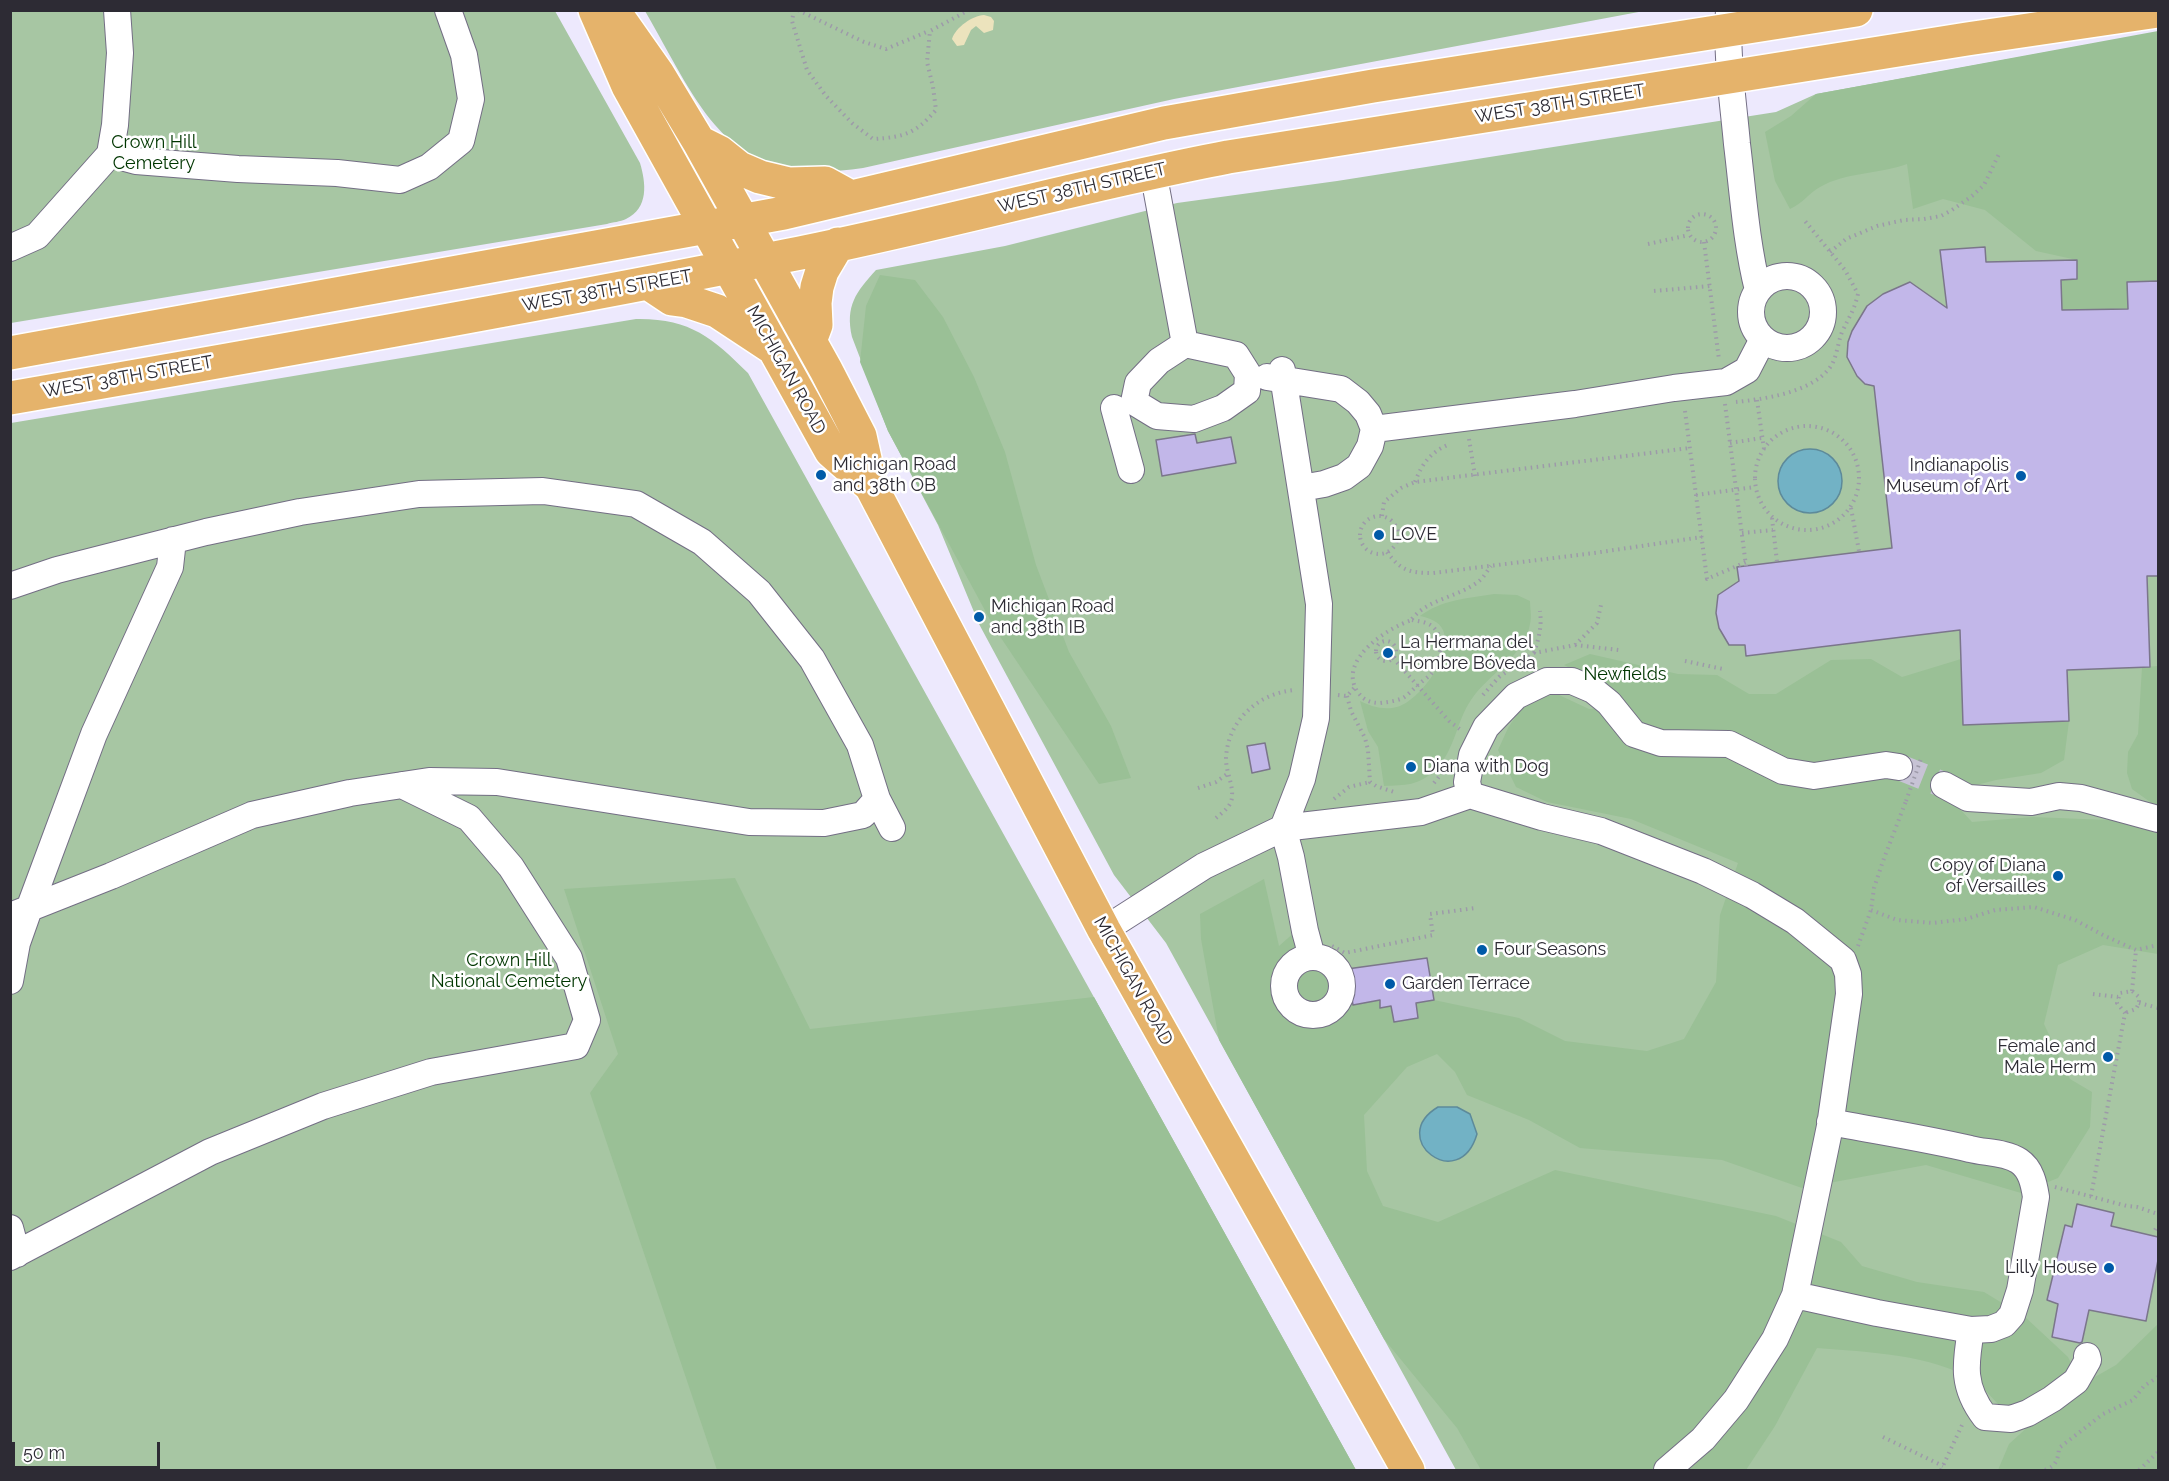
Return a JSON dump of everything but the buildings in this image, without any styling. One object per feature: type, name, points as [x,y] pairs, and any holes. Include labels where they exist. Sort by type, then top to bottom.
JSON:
[{"type":"main road","name":"MICHIGAN ROAD","points":[[595,10],[628,86],[831,451],[871,486]]},
{"type":"main road","name":"MICHIGAN ROAD","points":[[613,10],[658,74],[699,142],[810,341],[860,436],[871,486],[1104,930],[1408,1470]]},
{"type":"main road","name":"WEST 38TH STREET","points":[[10,353],[718,246],[753,239],[852,198],[1164,123],[1729,21],[1856,10]]},
{"type":"main road","name":"WEST 38TH STREET","points":[[10,398],[648,283],[718,246],[753,239],[838,244],[1153,171],[1291,146],[2158,11]]},
{"type":"main road","points":[[699,142],[719,152],[739,168],[760,177],[789,184],[825,183],[852,198]]},
{"type":"main road","points":[[810,341],[816,325],[817,287],[822,271],[838,244]]},
{"type":"main road","points":[[648,283],[672,299],[717,311],[775,350]]},
{"type":"lane","points":[[10,248],[37,236],[110,154],[115,125],[120,53],[117,10]]},
{"type":"lane","points":[[110,154],[136,161],[238,170],[337,173],[400,180],[429,166],[461,141],[471,99],[464,55],[448,10]]},
{"type":"lane","points":[[1729,21],[1730,78],[1751,260],[1758,290]]},
{"type":"lane","points":[[1153,171],[1185,344]]},
{"type":"lane","points":[[1780,276],[1796,276],[1808,282],[1817,290],[1823,302],[1824,314],[1818,332],[1798,347],[1773,346],[1763,339],[1755,329],[1750,314],[1752,301],[1758,290],[1768,280],[1780,276]]},
{"type":"lane","points":[[1374,429],[1575,404],[1726,382],[1747,370],[1763,339]]},
{"type":"lane","points":[[1185,344],[1236,356],[1248,374],[1247,391],[1223,408],[1194,419],[1156,416],[1134,402],[1138,383],[1159,361],[1185,344]]},
{"type":"lane","points":[[1248,374],[1282,375],[1341,389],[1358,402],[1368,414],[1374,429],[1370,446],[1359,466],[1344,477],[1324,484],[1301,488]]},
{"type":"lane","points":[[1282,375],[1319,604],[1316,718],[1302,778],[1283,828],[1305,930],[1320,949]]},
{"type":"lane","points":[[1114,408],[1131,470]]},
{"type":"lane","points":[[10,586],[57,570],[172,540],[300,512],[419,495],[543,491],[636,504],[702,542],[759,592],[817,669],[860,745],[877,799],[892,828]]},
{"type":"lane","points":[[10,981],[20,912],[94,734],[170,567],[172,540]]},
{"type":"lane","points":[[1470,795],[1467,782],[1473,755],[1486,728],[1516,696],[1547,681],[1572,681],[1593,690],[1609,703],[1634,734],[1661,743],[1729,744],[1783,771],[1814,776],[1910,763]]},
{"type":"lane","points":[[20,912],[111,876],[252,815],[350,793],[429,781],[496,782],[749,822],[824,823],[862,815],[877,799]]},
{"type":"lane","points":[[469,818],[466,799],[479,782]]},
{"type":"lane","points":[[10,1228],[14,1255],[210,1152],[323,1106],[431,1072],[576,1046],[587,1020],[569,958],[512,867],[469,818],[402,785]]},
{"type":"lane","points":[[1944,785],[1968,798],[2031,802],[2059,796],[2081,798],[2158,819]]},
{"type":"lane","points":[[1104,930],[1204,866],[1283,828],[1421,812],[1470,795],[1542,817],[1601,831],[1702,871],[1752,895],[1795,921],[1843,960],[1848,974],[1849,994],[1830,1122],[1795,1295],[1775,1339],[1736,1400],[1703,1438],[1667,1470]]},
{"type":"lane","points":[[1795,1295],[1971,1330],[1991,1329],[2004,1324],[2012,1315],[2020,1290],[2036,1197],[2029,1172],[2019,1161],[2006,1156],[1927,1139],[1830,1122]]},
{"type":"lane","points":[[1971,1330],[1967,1352],[1968,1382],[1973,1400],[1985,1417],[2011,1419],[2028,1413],[2052,1399],[2076,1381],[2088,1360],[2087,1356]]},
{"type":"path","points":[[930,31],[927,62],[936,110],[922,126],[899,137],[873,139],[852,123],[826,96],[807,70],[792,21],[796,10],[864,42],[886,49],[930,31],[969,10]]},
{"type":"path","points":[[1830,252],[1846,239],[1877,226],[1941,216],[1953,210],[1984,184],[1999,154]]},
{"type":"path","points":[[1702,213],[1714,220],[1715,234],[1711,239],[1698,242],[1689,235],[1687,226],[1695,215],[1702,213]]},
{"type":"path","points":[[1648,244],[1689,235]]},
{"type":"path","points":[[1654,291],[1710,286]]},
{"type":"path","points":[[1757,400],[1764,448]]},
{"type":"path","points":[[1685,411],[1707,579],[1746,562]]},
{"type":"path","points":[[1800,426],[1817,427],[1840,437],[1852,450],[1858,466],[1858,492],[1851,507],[1840,519],[1818,530],[1793,529],[1772,517],[1759,500],[1755,487],[1757,463],[1764,448],[1776,436],[1800,426]]},
{"type":"path","points":[[1730,444],[1762,438]]},
{"type":"path","points":[[1469,440],[1475,476]]},
{"type":"path","points":[[1382,516],[1384,502],[1401,488],[1415,482],[1690,448]]},
{"type":"path","points":[[1696,495],[1755,487]]},
{"type":"path","points":[[1851,507],[1859,551]]},
{"type":"path","points":[[1382,516],[1393,522],[1397,530],[1397,540],[1387,552],[1377,553],[1368,549],[1360,537],[1362,526],[1374,517],[1382,516]]},
{"type":"path","points":[[1772,517],[1777,562]]},
{"type":"path","points":[[1742,533],[1773,530]]},
{"type":"path","points":[[1387,552],[1397,565],[1414,573],[1433,573],[1701,537]]},
{"type":"path","points":[[1412,620],[1432,626],[1441,640],[1436,664],[1431,673],[1404,698],[1373,703],[1361,698],[1352,676],[1364,651],[1377,642],[1384,632],[1412,620],[1427,607],[1464,591],[1481,580],[1492,566]]},
{"type":"path","points":[[1575,645],[1597,623],[1601,605]]},
{"type":"path","points":[[1534,653],[1542,622],[1540,611]]},
{"type":"path","points":[[1388,641],[1394,644],[1396,649],[1393,658],[1387,661],[1378,657],[1377,642],[1388,641]]},
{"type":"path","points":[[1482,697],[1499,677],[1534,653],[1575,645],[1619,650]]},
{"type":"path","points":[[1393,658],[1449,721],[1461,730]]},
{"type":"path","points":[[1685,660],[1723,669]]},
{"type":"path","points":[[1347,696],[1355,687]]},
{"type":"path","points":[[1216,818],[1228,807],[1232,797],[1227,774],[1228,740],[1245,712],[1267,697],[1284,691],[1300,690],[1347,696]]},
{"type":"path","points":[[1347,696],[1351,711],[1365,738],[1370,782]]},
{"type":"path","points":[[1459,739],[1461,730],[1467,721]]},
{"type":"path","points":[[1426,786],[1435,783],[1451,757]]},
{"type":"path","points":[[1910,763],[1906,801],[1874,888],[1871,910],[1897,920],[1933,923],[1966,919],[1995,910],[2034,907],[2075,920],[2136,950],[2158,945]]},
{"type":"path","points":[[1198,788],[1216,782],[1227,774]]},
{"type":"path","points":[[1323,823],[1330,804],[1336,796],[1349,787],[1370,782],[1394,792],[1406,791]]},
{"type":"path","points":[[1320,949],[1345,953],[1433,935],[1430,914],[1476,908]]},
{"type":"path","points":[[2132,991],[2136,950]]},
{"type":"path","points":[[2091,1196],[2125,1013],[2117,1003],[2118,997],[2120,993],[2132,991]]},
{"type":"path","points":[[2125,1013],[2136,1009],[2139,1003],[2139,997],[2132,991]]},
{"type":"path","points":[[2093,994],[2118,997]]},
{"type":"path","points":[[2139,1003],[2158,1008]]},
{"type":"path","points":[[2034,1184],[2145,1209],[2158,1214]]},
{"type":"path","points":[[2155,1230],[2158,1225]]},
{"type":"path","points":[[2045,1470],[2055,1464],[2059,1448],[2103,1414],[2133,1400],[2144,1386],[2158,1377]]},
{"type":"path","points":[[1883,1437],[1942,1468],[1973,1400]]},
{"type":"path","points":[[2139,1470],[2158,1452]]},
{"type":"green space","name":"Crown Hill Cemetery","points":[[11,11],[555,11],[640,163],[644,179],[642,202],[639,208],[626,219],[607,224],[11,323]]},
{"type":"green space","points":[[645,11],[1644,11],[1174,99],[863,168],[817,171],[779,166],[749,154],[724,135],[703,110],[684,81]]},
{"type":"green space","points":[[2158,31],[2158,281],[2127,283],[2128,309],[2062,310],[2061,280],[2077,279],[2077,260],[2036,251],[1985,210],[1943,199],[1913,209],[1907,164],[1830,182],[1816,189],[1790,209],[1775,181],[1765,132],[1791,116],[1816,94]]},
{"type":"green space","name":"Newfields","points":[[2158,32],[2158,1470],[1456,1470],[1166,943],[1114,875],[979,624],[938,525],[888,431],[852,337],[850,317],[854,300],[876,270],[1005,246],[1177,203],[1337,181],[1776,112],[1816,94]]},
{"type":"green space","points":[[880,275],[915,280],[943,317],[974,377],[1005,452],[1036,565],[1069,652],[1111,726],[1131,778],[1099,784],[995,629],[888,431],[860,362],[866,306]]},
{"type":"green space","name":"Crown Hill National Cemetery","points":[[636,319],[671,322],[698,332],[723,349],[748,373],[1356,1470],[11,1470],[11,423]]},
{"type":"green space","points":[[1494,594],[1517,595],[1530,601],[1531,621],[1521,646],[1471,700],[1447,754],[1435,770],[1417,782],[1384,786],[1378,747],[1368,731],[1360,701],[1374,707],[1384,708],[1400,706],[1409,701],[1434,674],[1444,651],[1445,640],[1439,624],[1420,616],[1446,603]]},
{"type":"green space","points":[[1590,654],[1678,674],[1717,675],[1749,694],[1776,694],[1831,660],[1871,659],[1902,677],[1961,659],[1963,725],[2069,721],[2064,760],[2041,773],[1996,780],[1945,793],[1972,822],[2032,817],[2135,821],[2153,804],[2132,789],[2127,773],[2128,752],[2138,734],[2142,667],[2158,666],[2158,954],[2103,945],[2058,965],[2044,1024],[2070,1079],[2092,1092],[2090,1127],[2058,1178],[2021,1193],[1926,1165],[1802,1188],[1722,1160],[1580,1148],[1529,1120],[1467,1095],[1455,1072],[1437,1054],[1407,1067],[1364,1115],[1367,1171],[1383,1206],[1438,1222],[1555,1170],[1776,1216],[1841,1242],[1862,1266],[1917,1282],[1984,1292],[2025,1317],[2068,1357],[2075,1371],[2026,1404],[2002,1408],[1975,1382],[1940,1365],[1878,1353],[1817,1348],[1775,1426],[1746,1470],[1481,1470],[1457,1428],[1384,1339],[1219,1040],[1201,939],[1200,914],[1264,879],[1279,946],[1296,931],[1306,948],[1347,992],[1353,1005],[1380,1000],[1380,1008],[1391,1006],[1394,1022],[1417,1018],[1416,1003],[1434,1000],[1519,1018],[1565,1041],[1647,1051],[1684,1039],[1716,982],[1720,915],[1738,863],[1631,819],[1547,802],[1516,787],[1498,750],[1508,728],[1526,701],[1557,694],[1589,709],[1616,706],[1588,677],[1564,665]]},
{"type":"green space","points":[[735,878],[810,1029],[1094,997],[1356,1470],[717,1470],[590,1093],[618,1054],[564,889]]},
{"type":"green space","points":[[2158,1324],[2158,1470],[1998,1470],[2009,1444],[2063,1395],[2116,1365]]},
{"type":"sand","points":[[984,15],[991,17],[994,21],[993,30],[984,33],[976,26],[971,30],[964,45],[957,46],[952,39],[957,30],[970,20]]},
{"type":"water","points":[[1810,449],[1828,455],[1836,463],[1842,481],[1836,499],[1828,507],[1810,513],[1792,507],[1784,499],[1778,481],[1784,463],[1792,455]]},
{"type":"water","points":[[1438,1107],[1457,1107],[1470,1114],[1477,1134],[1468,1152],[1456,1160],[1443,1160],[1431,1155],[1423,1145],[1420,1133],[1424,1120]]},
{"type":"tunnel","points":[[1899,767],[1944,785]]},
{"type":"place","name":"Michigan Road and 38th OB","points":[[821,475]]},
{"type":"place","name":"Indianapolis Museum of Art","points":[[2021,476]]},
{"type":"place","name":"LOVE","points":[[1379,535]]},
{"type":"place","name":"Michigan Road and 38th IB","points":[[979,617]]},
{"type":"place","name":"La Hermana del Hombre Bóveda","points":[[1388,653]]},
{"type":"place","name":"Diana with Dog","points":[[1411,767]]},
{"type":"place","name":"Copy of Diana of Versailles","points":[[2058,876]]},
{"type":"place","name":"Four Seasons","points":[[1482,950]]},
{"type":"place","name":"Garden Terrace","points":[[1390,984]]},
{"type":"place","name":"Female and Male Herm","points":[[2108,1057]]},
{"type":"place","name":"Lilly House","points":[[2109,1268]]}]
